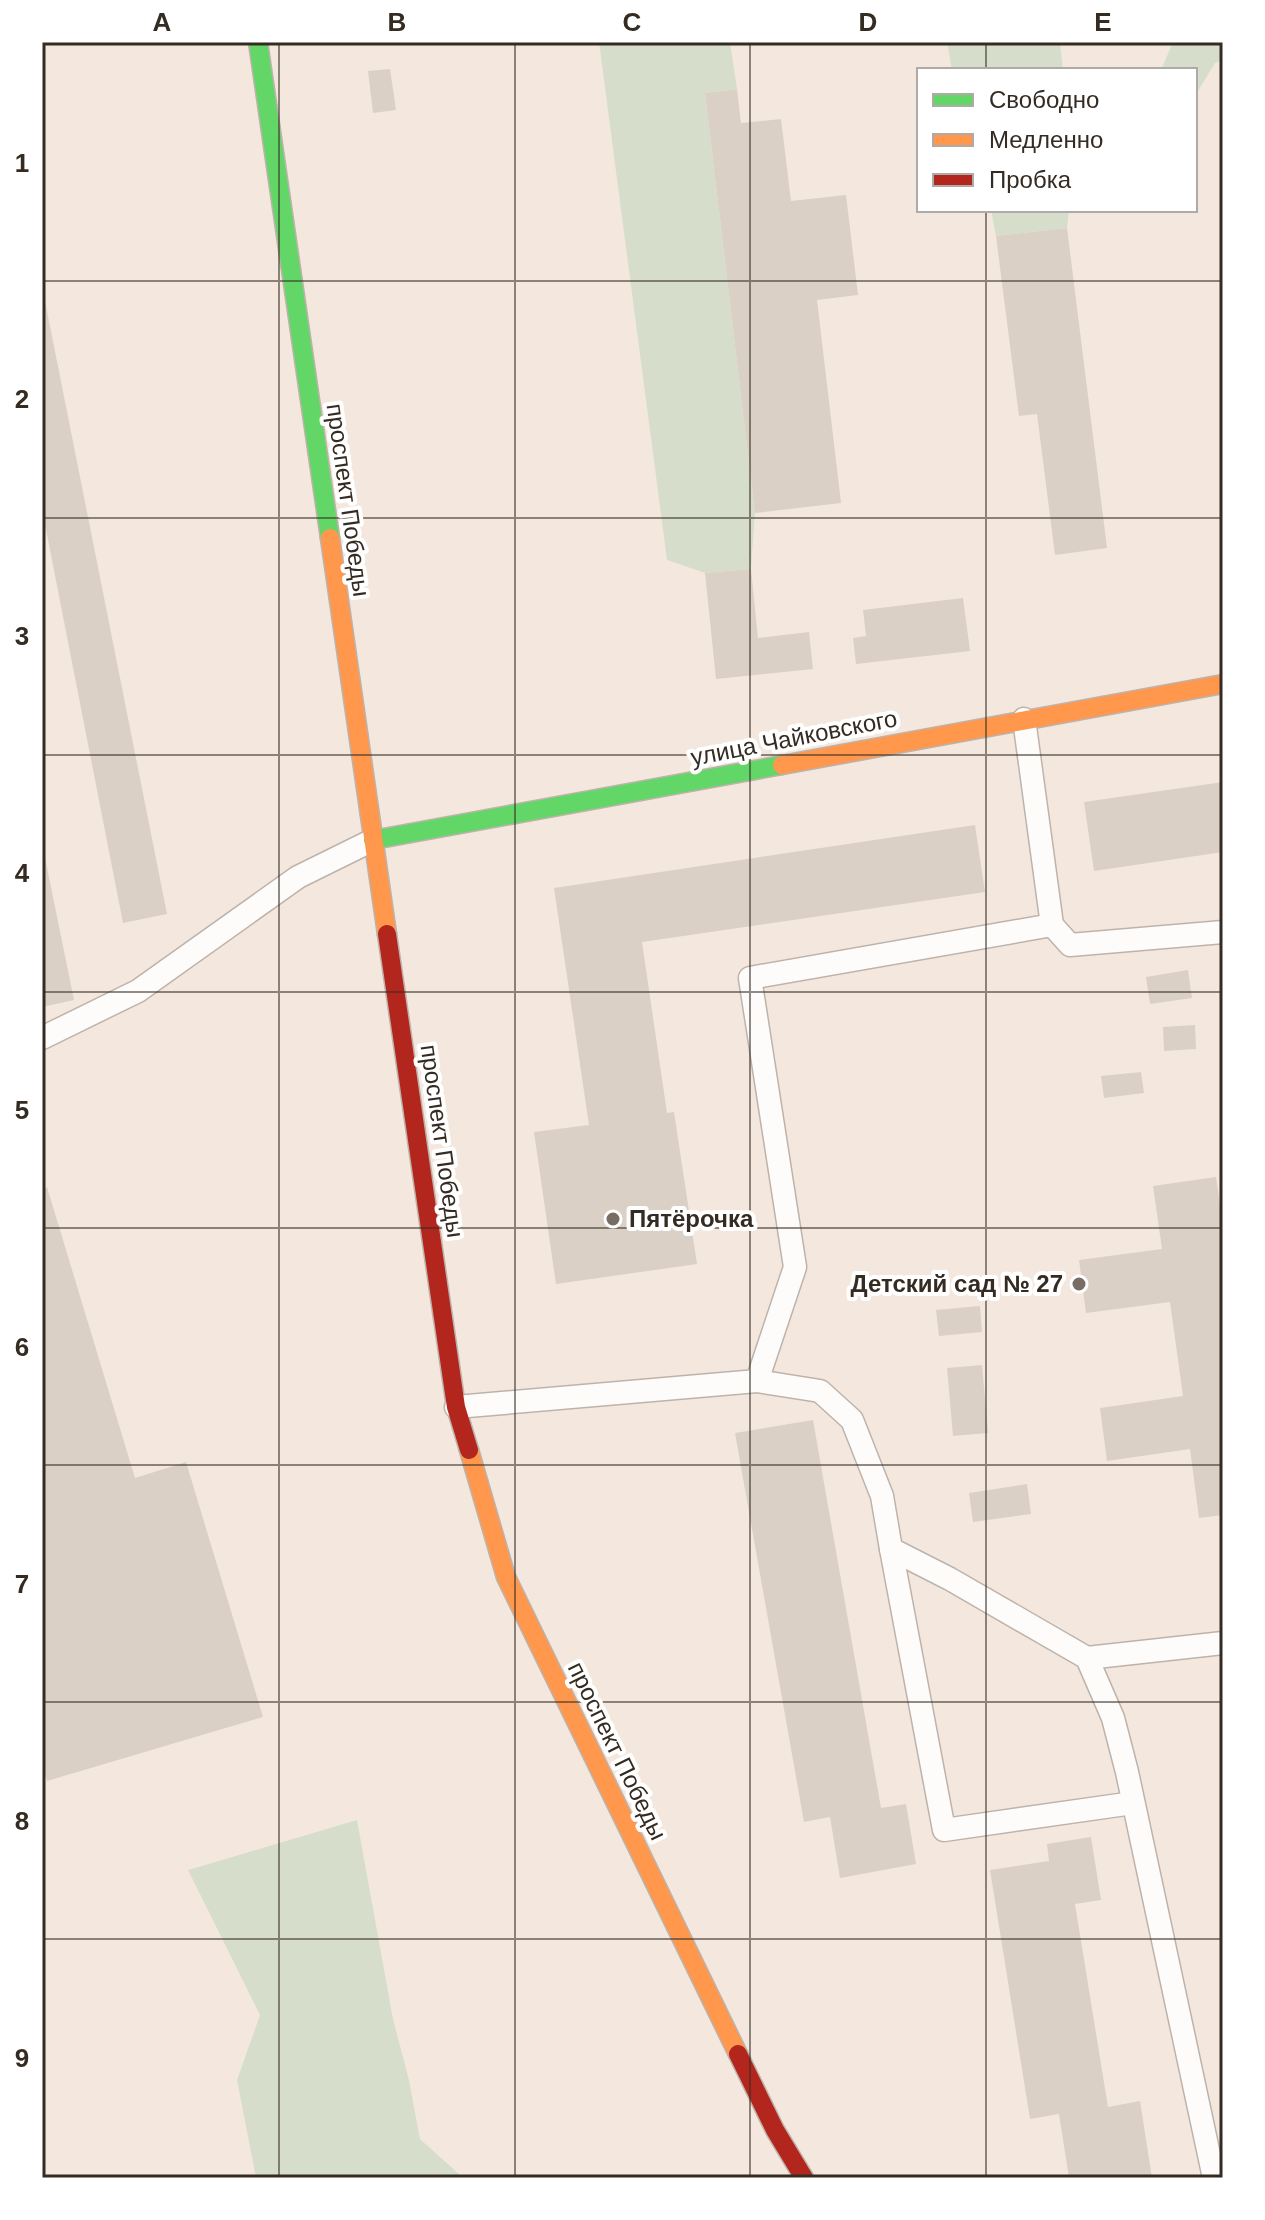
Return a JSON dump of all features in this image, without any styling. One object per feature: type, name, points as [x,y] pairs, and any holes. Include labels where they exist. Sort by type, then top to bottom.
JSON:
[{"type":"street","name":"проспект Победы","points":[[258,42],[456,1407],[506,1577],[775,2130],[804,2178]]},
{"type":"street","name":"улица Чайковского","points":[[373,840],[1223,684]]},
{"type":"lane","points":[[1024,719],[1052,925],[1070,945],[1223,932]]},
{"type":"lane","points":[[42,1038],[138,991],[298,877],[373,840]]},
{"type":"lane","points":[[757,1381],[795,1267],[750,978],[1052,925]]},
{"type":"lane","points":[[456,1407],[757,1381],[820,1391],[852,1420],[882,1496],[944,1830],[1133,1803]]},
{"type":"lane","points":[[891,1549],[950,1579],[1087,1658],[1223,1643]]},
{"type":"lane","points":[[1087,1658],[1113,1718],[1214,2178]]},
{"type":"green space","points":[[599,42],[730,42],[737,89],[705,93],[755,513],[751,569],[705,573],[667,560]]},
{"type":"green space","points":[[947,42],[1060,42],[1063,68],[952,68]]},
{"type":"green space","points":[[1173,42],[1223,42],[1223,60],[1215,63],[1197,93],[1197,68],[1162,68]]},
{"type":"green space","points":[[991,212],[1069,212],[1067,228],[996,236]]},
{"type":"green space","points":[[357,1820],[393,2019],[420,2139],[460,2175],[529,2175],[531,2178],[256,2178],[237,2080],[260,2015],[188,1870]]},
{"type":"building","points":[[390,69],[396,110],[373,113],[368,71]]},
{"type":"building","points":[[737,89],[741,123],[781,119],[791,201],[846,195],[858,295],[817,300],[841,503],[755,513],[705,93]]},
{"type":"building","points":[[1067,228],[1107,548],[1055,555],[1037,414],[1019,416],[996,236]]},
{"type":"building","points":[[42,286],[167,914],[123,923],[42,509]]},
{"type":"building","points":[[751,569],[758,638],[809,632],[813,669],[716,679],[705,573]]},
{"type":"building","points":[[963,598],[970,651],[856,664],[853,638],[866,636],[863,610]]},
{"type":"building","points":[[1223,782],[1223,852],[1094,871],[1084,802]]},
{"type":"building","points":[[975,825],[985,892],[642,942],[667,1113],[674,1112],[697,1264],[556,1284],[534,1132],[589,1125],[554,888]]},
{"type":"building","points":[[42,843],[74,1000],[42,1007]]},
{"type":"building","points":[[1188,970],[1192,998],[1150,1004],[1146,977]]},
{"type":"building","points":[[1195,1025],[1196,1049],[1164,1051],[1163,1027]]},
{"type":"building","points":[[1141,1072],[1144,1093],[1104,1098],[1101,1076]]},
{"type":"building","points":[[1216,1177],[1223,1227],[1223,1515],[1199,1518],[1190,1449],[1107,1461],[1100,1408],[1183,1396],[1170,1302],[1086,1313],[1079,1260],[1162,1249],[1153,1186]]},
{"type":"building","points":[[47,1187],[135,1478],[186,1462],[263,1717],[47,1781],[42,1765],[42,1652],[45,1652],[42,1643],[42,1189]]},
{"type":"building","points":[[980,1306],[982,1332],[939,1336],[936,1310]]},
{"type":"building","points":[[982,1365],[988,1433],[953,1436],[947,1368]]},
{"type":"building","points":[[813,1420],[881,1808],[906,1804],[916,1864],[840,1878],[830,1817],[804,1822],[735,1433]]},
{"type":"building","points":[[1027,1484],[1031,1514],[973,1522],[969,1493]]},
{"type":"building","points":[[1091,1837],[1101,1900],[1075,1904],[1108,2107],[1140,2101],[1152,2178],[1069,2178],[1059,2114],[1030,2119],[990,1870],[1049,1861],[1047,1844]]},
{"type":"traffic: fast","points":[[258,42],[330,538]]},
{"type":"traffic: fast","points":[[373,840],[782,765]]},
{"type":"traffic: slow","points":[[330,538],[387,934]]},
{"type":"traffic: slow","points":[[782,765],[1223,684]]},
{"type":"traffic: slow","points":[[469,1450],[506,1577],[738,2054]]},
{"type":"traffic: jam","points":[[387,934],[456,1407],[469,1450]]},
{"type":"traffic: jam","points":[[738,2054],[775,2130],[804,2178]]},
{"type":"place","name":"Пятёрочка","points":[[613,1219]]},
{"type":"place","name":"Детский сад № 27","points":[[1079,1284]]}]
